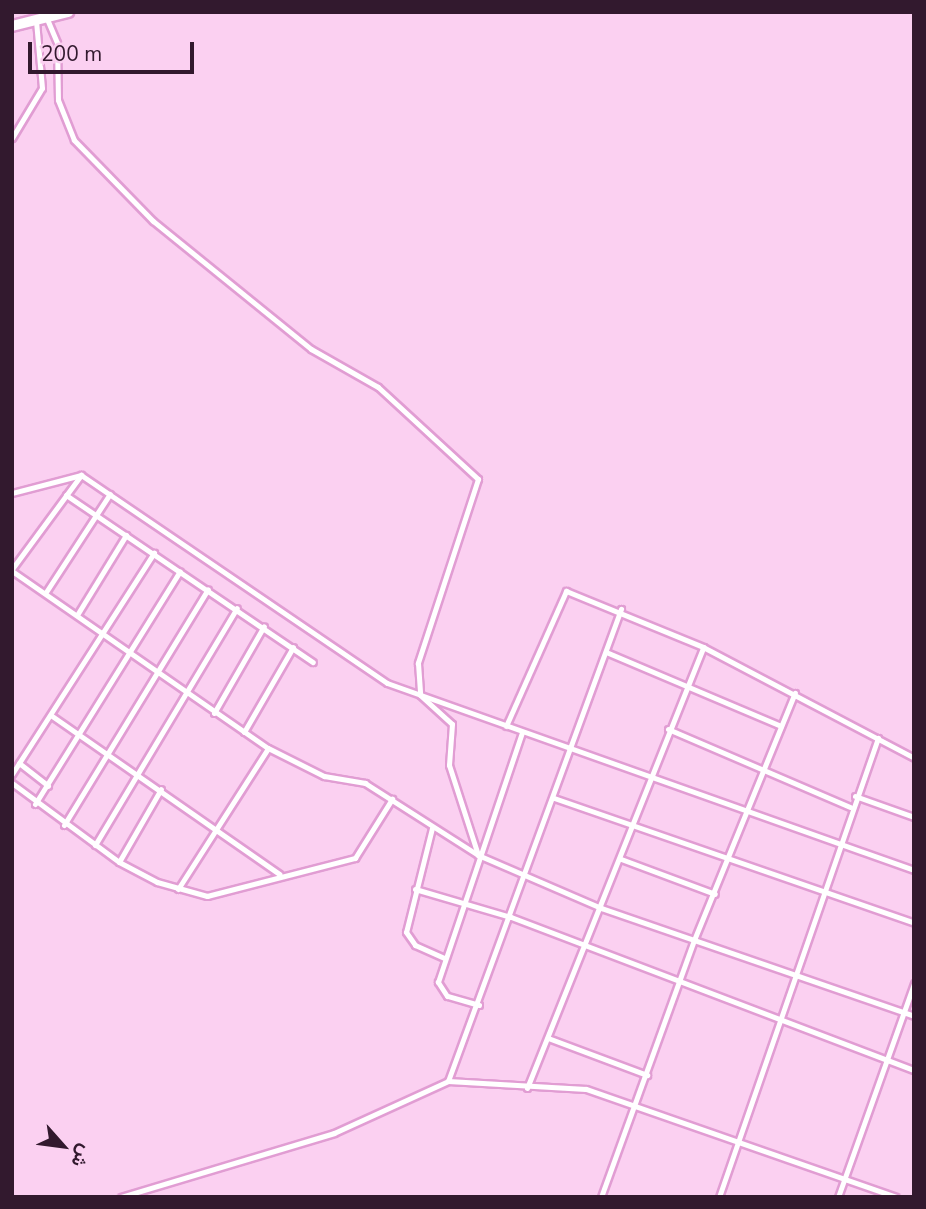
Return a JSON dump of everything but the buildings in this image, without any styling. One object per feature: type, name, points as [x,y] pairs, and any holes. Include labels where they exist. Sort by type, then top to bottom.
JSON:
[{"type":"highway","points":[[12,26],[68,12]]},
{"type":"street","points":[[47,19],[57,43],[58,100],[74,140],[153,221],[311,349],[378,387],[478,479],[418,663],[420,695],[452,724],[449,765],[478,855]]},
{"type":"street","points":[[12,138],[42,88],[36,21]]},
{"type":"street","points":[[12,493],[81,475],[251,595],[387,682],[744,813],[914,870]]},
{"type":"street","points":[[81,475],[12,570],[214,713],[268,748],[392,799],[432,828],[525,878],[601,908],[914,1016]]},
{"type":"street","points":[[46,592],[110,494]]},
{"type":"street","points":[[66,495],[264,626],[313,662]]},
{"type":"street","points":[[77,615],[125,535]]},
{"type":"street","points":[[12,775],[154,554]]},
{"type":"street","points":[[35,804],[180,571]]},
{"type":"street","points":[[64,825],[208,589]]},
{"type":"street","points":[[506,726],[561,592],[621,609],[703,647],[795,693],[914,758]]},
{"type":"street","points":[[95,845],[237,608]]},
{"type":"street","points":[[448,1081],[479,1005],[621,609]]},
{"type":"street","points":[[214,713],[264,626]]},
{"type":"street","points":[[244,732],[293,647]]},
{"type":"street","points":[[527,1088],[621,859],[649,777],[703,647]]},
{"type":"street","points":[[606,652],[781,726]]},
{"type":"street","points":[[601,1197],[636,1107],[694,940],[715,894],[761,768],[795,693]]},
{"type":"street","points":[[52,716],[161,789],[279,874]]},
{"type":"street","points":[[668,729],[850,807]]},
{"type":"street","points":[[479,1005],[440,990],[444,958],[522,732]]},
{"type":"street","points":[[719,1197],[782,1022],[836,845],[878,738]]},
{"type":"street","points":[[178,889],[268,748]]},
{"type":"street","points":[[19,764],[48,786]]},
{"type":"street","points":[[12,783],[35,804],[119,862],[178,889],[207,896],[279,874],[355,858],[392,799]]},
{"type":"street","points":[[119,862],[161,789]]},
{"type":"street","points":[[855,796],[914,817]]},
{"type":"street","points":[[554,799],[914,923]]},
{"type":"street","points":[[432,828],[415,889],[408,940],[444,958]]},
{"type":"street","points":[[621,859],[715,894]]},
{"type":"street","points":[[415,889],[461,905],[511,917],[914,1070]]},
{"type":"street","points":[[838,1197],[914,983]]},
{"type":"street","points":[[548,1038],[647,1075]]},
{"type":"street","points":[[121,1197],[334,1133],[448,1081],[527,1088],[564,1084],[636,1107],[737,1146],[896,1197]]}]
